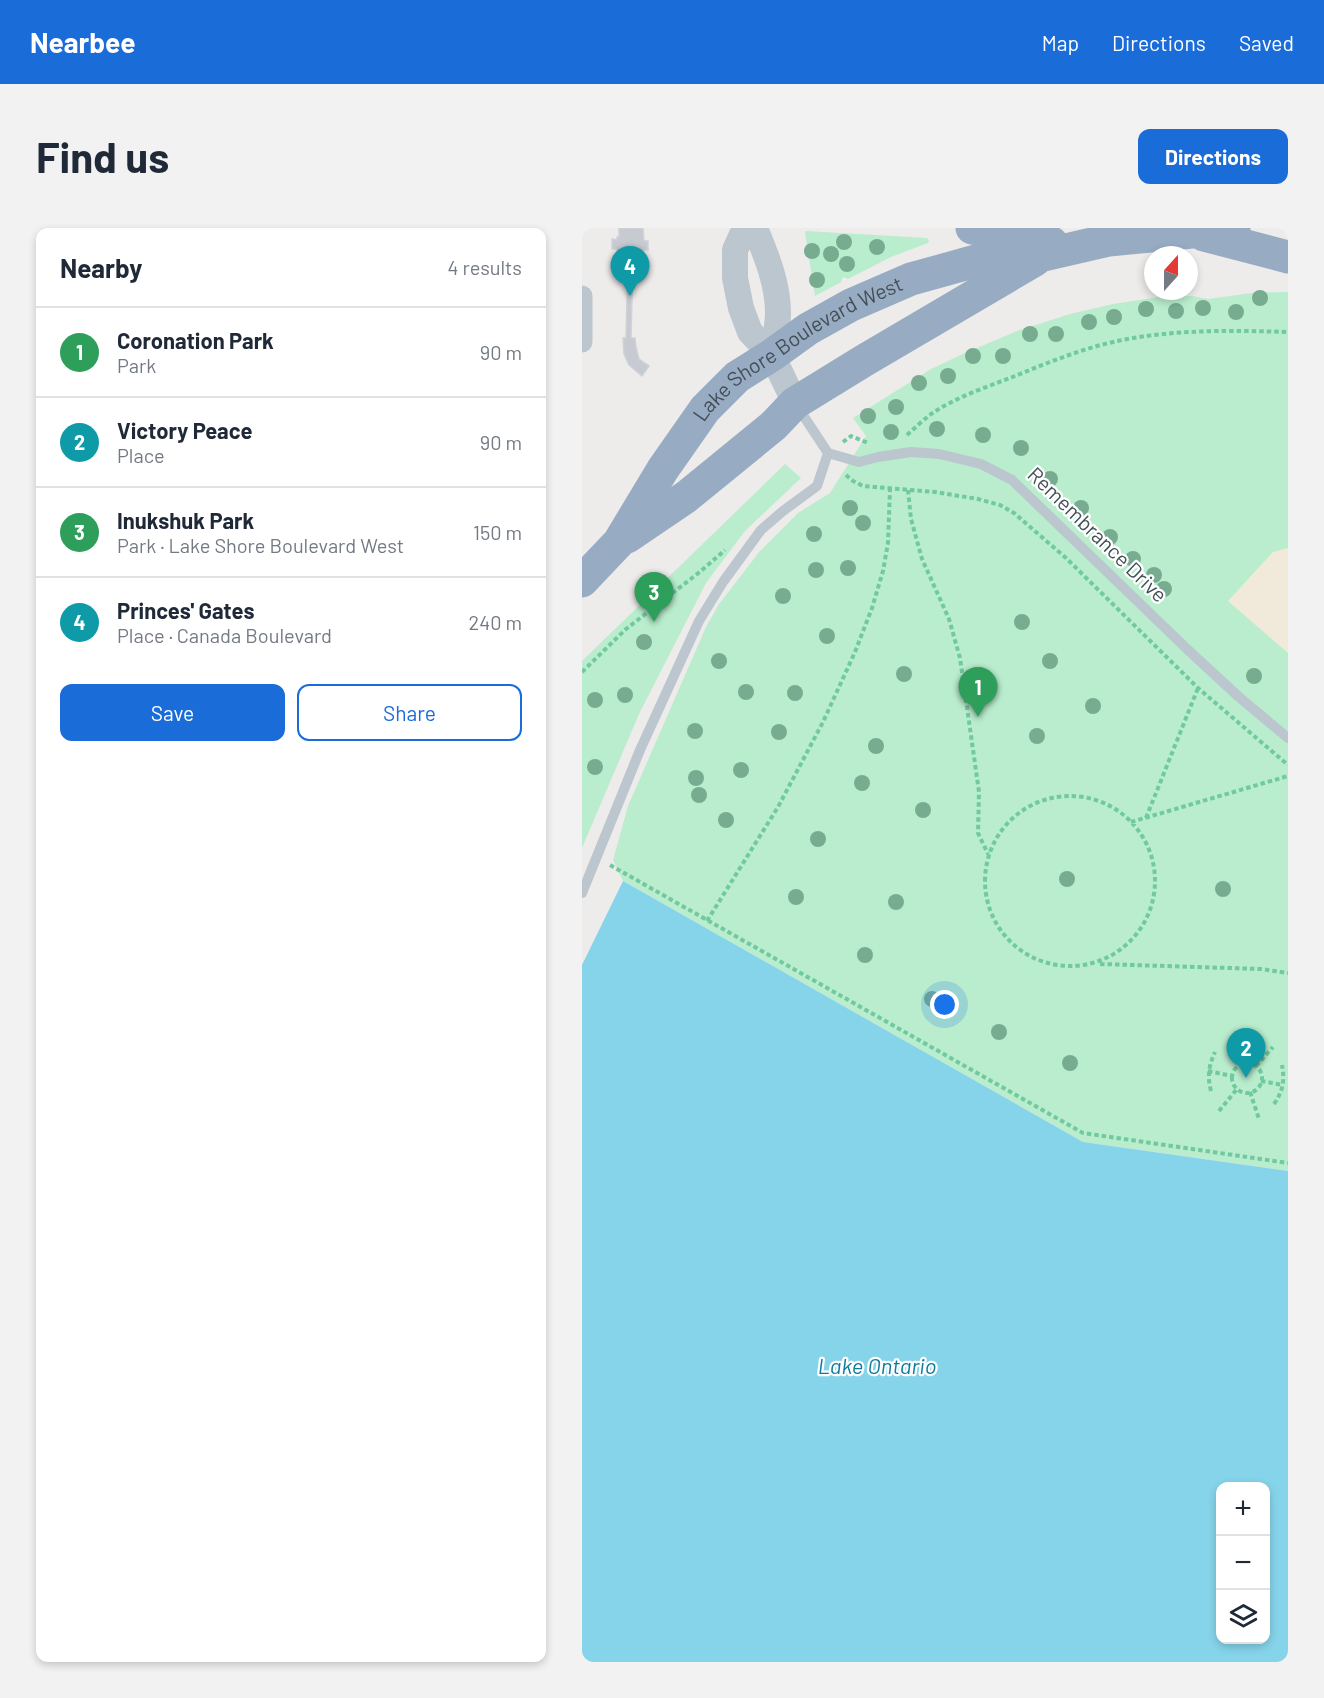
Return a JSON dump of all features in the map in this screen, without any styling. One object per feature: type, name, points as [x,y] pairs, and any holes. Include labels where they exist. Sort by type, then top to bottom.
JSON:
[{"type":"highway","points":[[972,228],[1059,251]]},
{"type":"highway","name":"Lake Shore Boulevard West","points":[[619,542],[686,497],[773,426],[795,403],[865,360],[1059,251],[1108,234],[1193,233],[1234,228]]},
{"type":"highway","name":"Lake Shore Boulevard West","points":[[1193,233],[1288,257]]},
{"type":"highway","name":"Lake Shore Boulevard West","points":[[582,581],[619,542],[663,469],[705,409],[737,377],[808,329],[851,305],[911,279],[976,261],[1059,251]]},
{"type":"street","points":[[745,228],[735,250],[735,278],[741,308],[750,332],[772,355],[795,403]]},
{"type":"street","points":[[755,228],[771,267],[776,292],[778,314],[772,355]]},
{"type":"street","points":[[582,296],[582,342]]},
{"type":"lane","points":[[582,893],[640,750],[699,621],[723,582],[761,530],[816,486],[828,453],[795,403]]},
{"type":"lane","name":"Remembrance Drive","points":[[828,453],[859,462],[889,455],[931,453],[975,462],[1004,475],[1017,484],[1187,649],[1288,738]]},
{"type":"path","points":[[907,436],[931,415],[954,402],[1056,359],[1097,346],[1135,338],[1179,333],[1288,332]]},
{"type":"path","points":[[851,436],[871,443]]},
{"type":"path","points":[[828,453],[855,483],[890,489],[935,492],[990,502],[1014,513],[1066,558],[1198,688],[1288,765]]},
{"type":"path","points":[[707,921],[778,807],[823,722],[855,652],[883,571],[888,543],[890,489]]},
{"type":"path","points":[[908,490],[910,519],[922,559],[949,619],[960,658],[979,792],[978,833],[988,855]]},
{"type":"path","points":[[582,672],[626,629],[701,571],[731,544]]},
{"type":"path","points":[[1146,818],[1198,688]]},
{"type":"path","points":[[1131,822],[1288,776]]},
{"type":"path","points":[[1065,796],[1090,800],[1110,807],[1131,822],[1146,842],[1154,859],[1155,883],[1152,901],[1144,923],[1132,939],[1113,956],[1086,966],[1066,966],[1042,962],[1028,956],[1012,944],[999,929],[991,913],[986,899],[985,870],[988,855],[999,833],[1014,817],[1029,806],[1065,796]]},
{"type":"path","points":[[596,857],[1083,1133],[1288,1163]]},
{"type":"path","points":[[1095,963],[1261,969],[1288,973]]},
{"type":"path","points":[[1235,1037],[1244,1064]]},
{"type":"path","points":[[1256,1066],[1273,1047]]},
{"type":"path","points":[[1211,1091],[1208,1071],[1215,1052]]},
{"type":"path","points":[[1244,1064],[1256,1066],[1261,1080],[1257,1088],[1250,1092],[1241,1092],[1233,1083],[1232,1076],[1236,1068],[1244,1064]]},
{"type":"path","points":[[1274,1104],[1283,1085],[1282,1065]]},
{"type":"path","points":[[1208,1071],[1232,1076]]},
{"type":"path","points":[[1261,1080],[1283,1085]]},
{"type":"path","points":[[1220,1111],[1237,1089]]},
{"type":"path","points":[[1250,1092],[1259,1119]]},
{"type":"green space","points":[[806,231],[927,238],[929,241],[848,279],[843,277],[841,282],[815,296]]},
{"type":"green space","points":[[1288,292],[1288,1171],[1083,1142],[623,881],[613,860],[628,806],[706,627],[719,604],[760,551],[798,513],[830,493],[866,436],[853,418],[931,369],[1017,331],[1070,314],[1144,299],[1198,300],[1198,297],[1208,299],[1252,293]]},
{"type":"green space","points":[[785,464],[801,478],[745,531],[706,583],[639,714],[582,848],[582,661]]},
{"type":"sand","points":[[1288,548],[1288,653],[1228,601],[1273,552]]},
{"type":"water","name":"Lake Ontario","points":[[623,881],[1083,1142],[1288,1171],[1288,1662],[582,1662],[582,965]]},
{"type":"building","points":[[619,228],[643,228],[644,241],[648,241],[648,250],[643,250],[643,254],[633,254],[631,338],[635,338],[639,359],[649,366],[642,376],[629,365],[624,354],[628,254],[617,253],[617,249],[612,249],[612,239],[617,240],[619,237]]},
{"type":"place","name":"Princes' Gates","points":[[630,296]]},
{"type":"place","name":"Inukshuk Park","points":[[654,622]]},
{"type":"place","name":"Coronation Park","points":[[978,717]]},
{"type":"place","name":"Victory Peace","points":[[1246,1078]]}]
